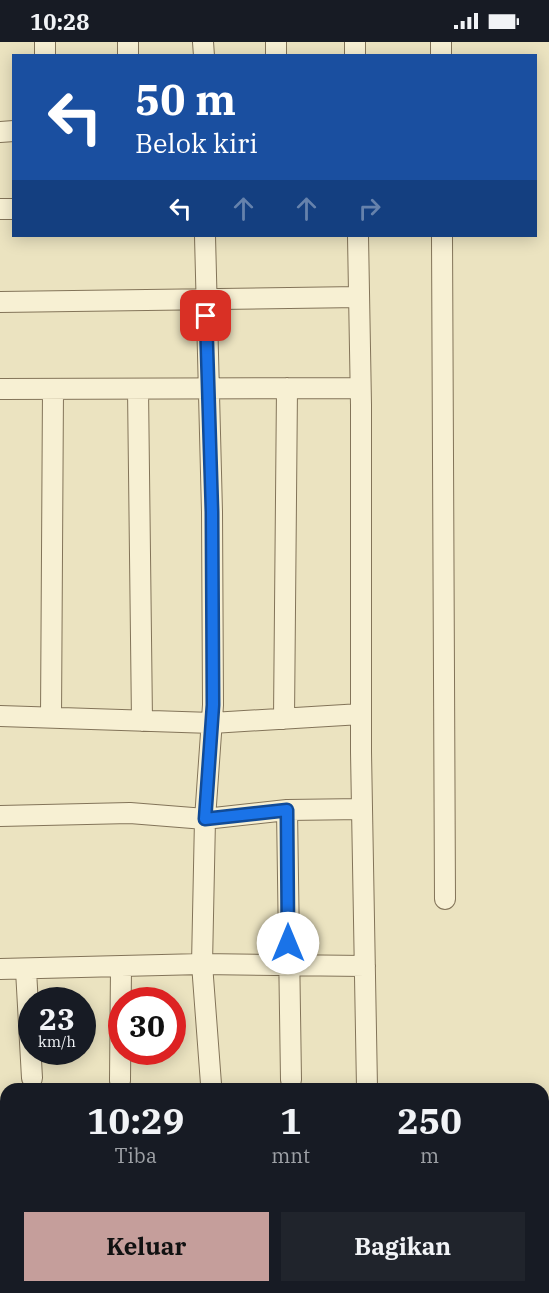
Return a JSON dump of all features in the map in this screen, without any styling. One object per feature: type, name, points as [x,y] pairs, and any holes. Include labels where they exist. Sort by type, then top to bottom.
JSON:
[{"type":"street","points":[[206,237],[212,524],[212,723],[205,819],[202,964],[211,1083]]},
{"type":"street","points":[[358,237],[361,714],[367,1083]]},
{"type":"street","points":[[442,237],[445,898]]},
{"type":"street","points":[[0,302],[359,297]]},
{"type":"street","points":[[285,718],[287,388]]},
{"type":"street","points":[[0,389],[360,388]]},
{"type":"street","points":[[138,389],[142,720]]},
{"type":"street","points":[[51,717],[53,390]]},
{"type":"street","points":[[0,716],[212,723],[361,714]]},
{"type":"street","points":[[0,816],[130,813],[205,819],[287,810],[362,809]]},
{"type":"street","points":[[287,810],[291,1080]]},
{"type":"street","points":[[0,969],[202,964],[365,966]]},
{"type":"street","points":[[120,1081],[121,967]]},
{"type":"street","points":[[26,970],[32,1078]]},
{"type":"route","points":[[206,316],[212,512],[213,705],[205,819],[287,810],[288,943]]}]
